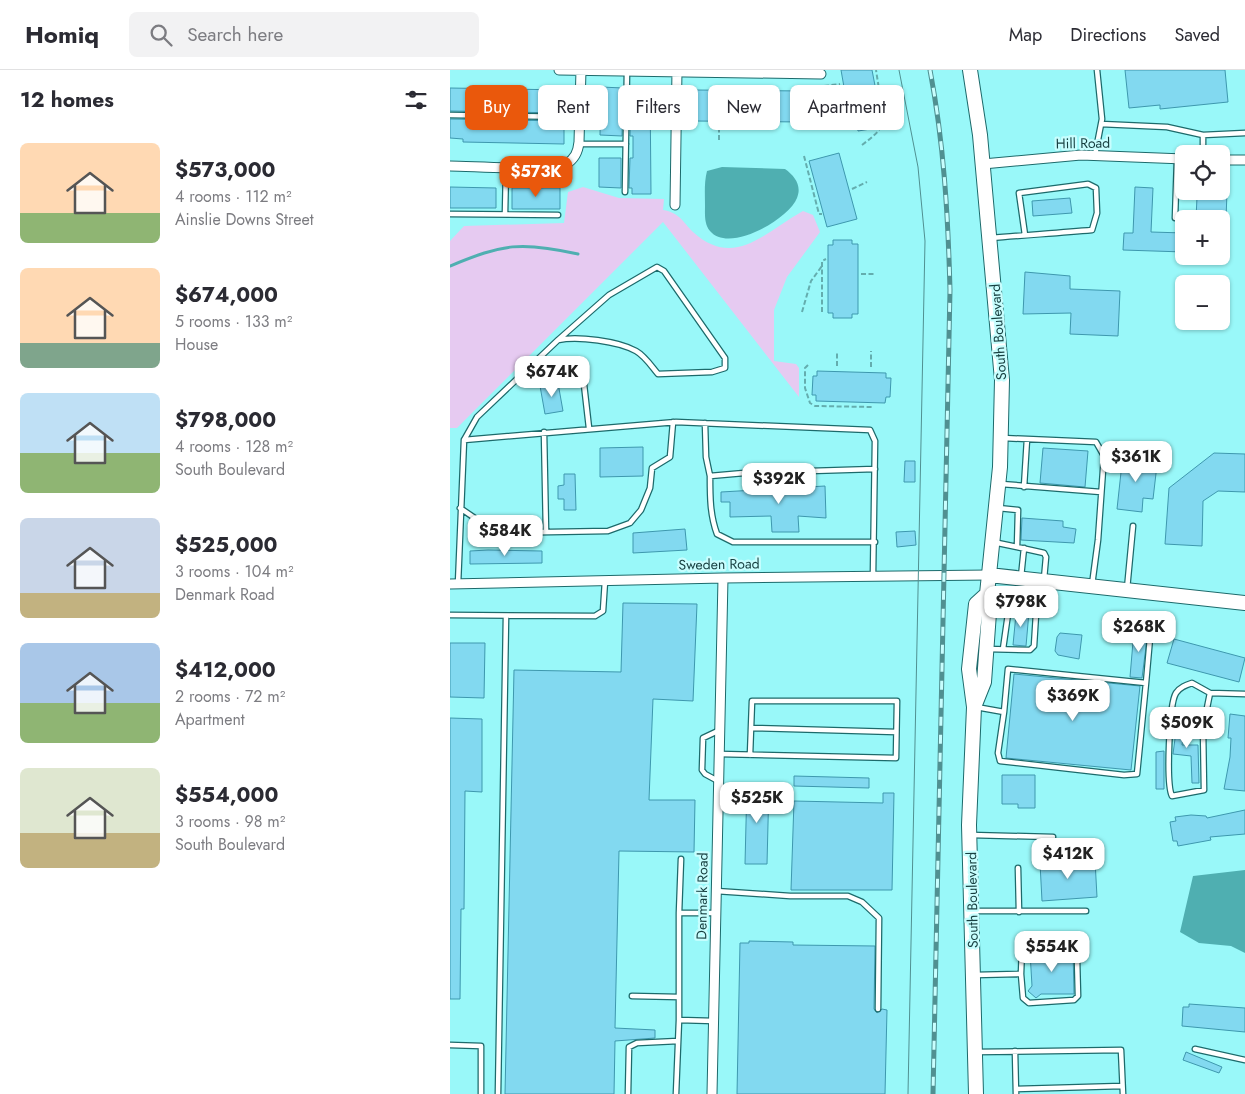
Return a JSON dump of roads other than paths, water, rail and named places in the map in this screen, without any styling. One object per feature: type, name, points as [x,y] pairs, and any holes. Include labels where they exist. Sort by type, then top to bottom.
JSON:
[{"type":"main road","name":"South Boulevard","points":[[970,70],[983,164],[1002,380],[999,484],[988,594],[990,613],[987,649],[984,682],[974,707]]},
{"type":"main road","points":[[990,575],[1245,603]]},
{"type":"main road","name":"South Boulevard","points":[[976,1094],[970,835],[974,707],[969,669],[976,604],[988,594]]},
{"type":"street","points":[[559,70],[821,74]]},
{"type":"street","points":[[581,70],[581,85]]},
{"type":"street","points":[[675,205],[677,71]]},
{"type":"street","points":[[450,166],[555,168],[573,160],[578,151],[580,130]]},
{"type":"street","name":"Hill Road","points":[[983,164],[1068,155],[1175,159]]},
{"type":"street","points":[[1230,160],[1245,160]]},
{"type":"street","name":"Sweden Road","points":[[454,584],[990,575]]},
{"type":"street","name":"Denmark Road","points":[[712,1094],[723,578]]},
{"type":"lane","points":[[1095,155],[1101,124],[1096,70]]},
{"type":"lane","points":[[625,192],[628,71]]},
{"type":"lane","points":[[450,115],[538,116]]},
{"type":"lane","points":[[1101,124],[1167,127],[1202,135],[1245,133]]},
{"type":"lane","points":[[1202,135],[1203,145]]},
{"type":"lane","points":[[579,144],[626,144]]},
{"type":"lane","points":[[505,214],[506,167]]},
{"type":"lane","points":[[990,238],[1025,236],[1092,230],[1096,212],[1096,188],[1088,184],[1020,193],[1025,236]]},
{"type":"lane","points":[[450,214],[558,215]]},
{"type":"lane","points":[[454,584],[464,440],[477,417],[558,340],[609,296],[657,267],[664,271],[725,358],[725,368],[712,372],[658,374],[638,352],[627,347],[574,337],[558,340]]},
{"type":"lane","points":[[582,367],[589,428]]},
{"type":"lane","points":[[464,440],[673,422],[870,430],[875,440],[873,576]]},
{"type":"lane","points":[[460,508],[482,523],[502,533],[608,531],[630,523],[641,510],[650,488],[652,468],[670,457],[673,422]]},
{"type":"lane","points":[[705,423],[706,458],[710,476],[711,517],[718,534],[733,542],[874,542]]},
{"type":"lane","points":[[544,432],[546,532]]},
{"type":"lane","points":[[1001,438],[1096,442],[1104,456],[1092,587]]},
{"type":"lane","points":[[1024,487],[1027,439]]},
{"type":"lane","points":[[710,476],[744,473],[875,470]]},
{"type":"lane","points":[[999,484],[1102,492]]},
{"type":"lane","points":[[997,508],[1018,510],[1016,547]]},
{"type":"lane","points":[[1127,590],[1133,526]]},
{"type":"lane","points":[[987,649],[1030,650],[1034,646],[1037,602],[1046,558],[1044,553],[993,542]]},
{"type":"lane","points":[[1020,579],[1024,548]]},
{"type":"lane","points":[[450,615],[595,616],[603,611],[605,581]]},
{"type":"lane","points":[[990,613],[1008,614],[1022,605],[1037,602]]},
{"type":"lane","points":[[1004,649],[1008,614]]},
{"type":"lane","points":[[498,1094],[506,616]]},
{"type":"lane","points":[[1146,684],[1008,669],[998,753],[1000,761],[1115,774],[1137,774],[1146,684],[1150,638]]},
{"type":"lane","points":[[1210,693],[1203,728],[1204,790],[1172,796],[1168,790],[1168,767],[1170,721],[1175,694],[1184,686],[1192,683],[1210,693],[1245,694]]},
{"type":"lane","points":[[719,754],[750,755],[896,758],[897,701],[752,701],[750,755]]},
{"type":"lane","points":[[974,707],[1004,712]]},
{"type":"lane","points":[[751,728],[896,732]]},
{"type":"lane","points":[[718,782],[702,770],[703,738],[720,730]]},
{"type":"lane","points":[[970,835],[1053,837]]},
{"type":"lane","points":[[676,1094],[681,859]]},
{"type":"lane","points":[[1018,868],[1019,912]]},
{"type":"lane","points":[[716,891],[790,896],[848,896],[862,902],[879,918],[878,1009]]},
{"type":"lane","points":[[972,911],[1086,911]]},
{"type":"lane","points":[[679,913],[716,913]]},
{"type":"lane","points":[[1022,947],[1023,998],[1029,1003],[1074,1000],[1078,996],[1077,958]]},
{"type":"lane","points":[[973,975],[1022,974]]},
{"type":"lane","points":[[632,996],[679,997]]},
{"type":"lane","points":[[679,1020],[714,1021]]},
{"type":"lane","points":[[628,1094],[629,1047],[637,1043],[678,1041]]},
{"type":"lane","points":[[450,1045],[481,1046],[481,1094]]},
{"type":"lane","points":[[1195,1049],[1245,1060]]},
{"type":"lane","points":[[975,1052],[1121,1050],[1123,1094]]},
{"type":"lane","points":[[1015,1051],[1016,1091],[1122,1086]]},
{"type":"water","points":[[722,167],[785,169],[797,182],[799,189],[797,198],[783,215],[758,231],[744,236],[719,237],[710,231],[706,222],[705,184],[707,171]]},
{"type":"water","points":[[1245,870],[1245,953],[1231,946],[1199,943],[1180,932],[1193,876]]},
{"type":"waterway","points":[[450,266],[484,253],[512,247],[541,247],[578,254]]},
{"type":"tram line","points":[[899,70],[918,167],[925,241],[908,1094]]},
{"type":"railway","points":[[930,70],[939,125],[948,234],[950,290],[933,1094]]}]
